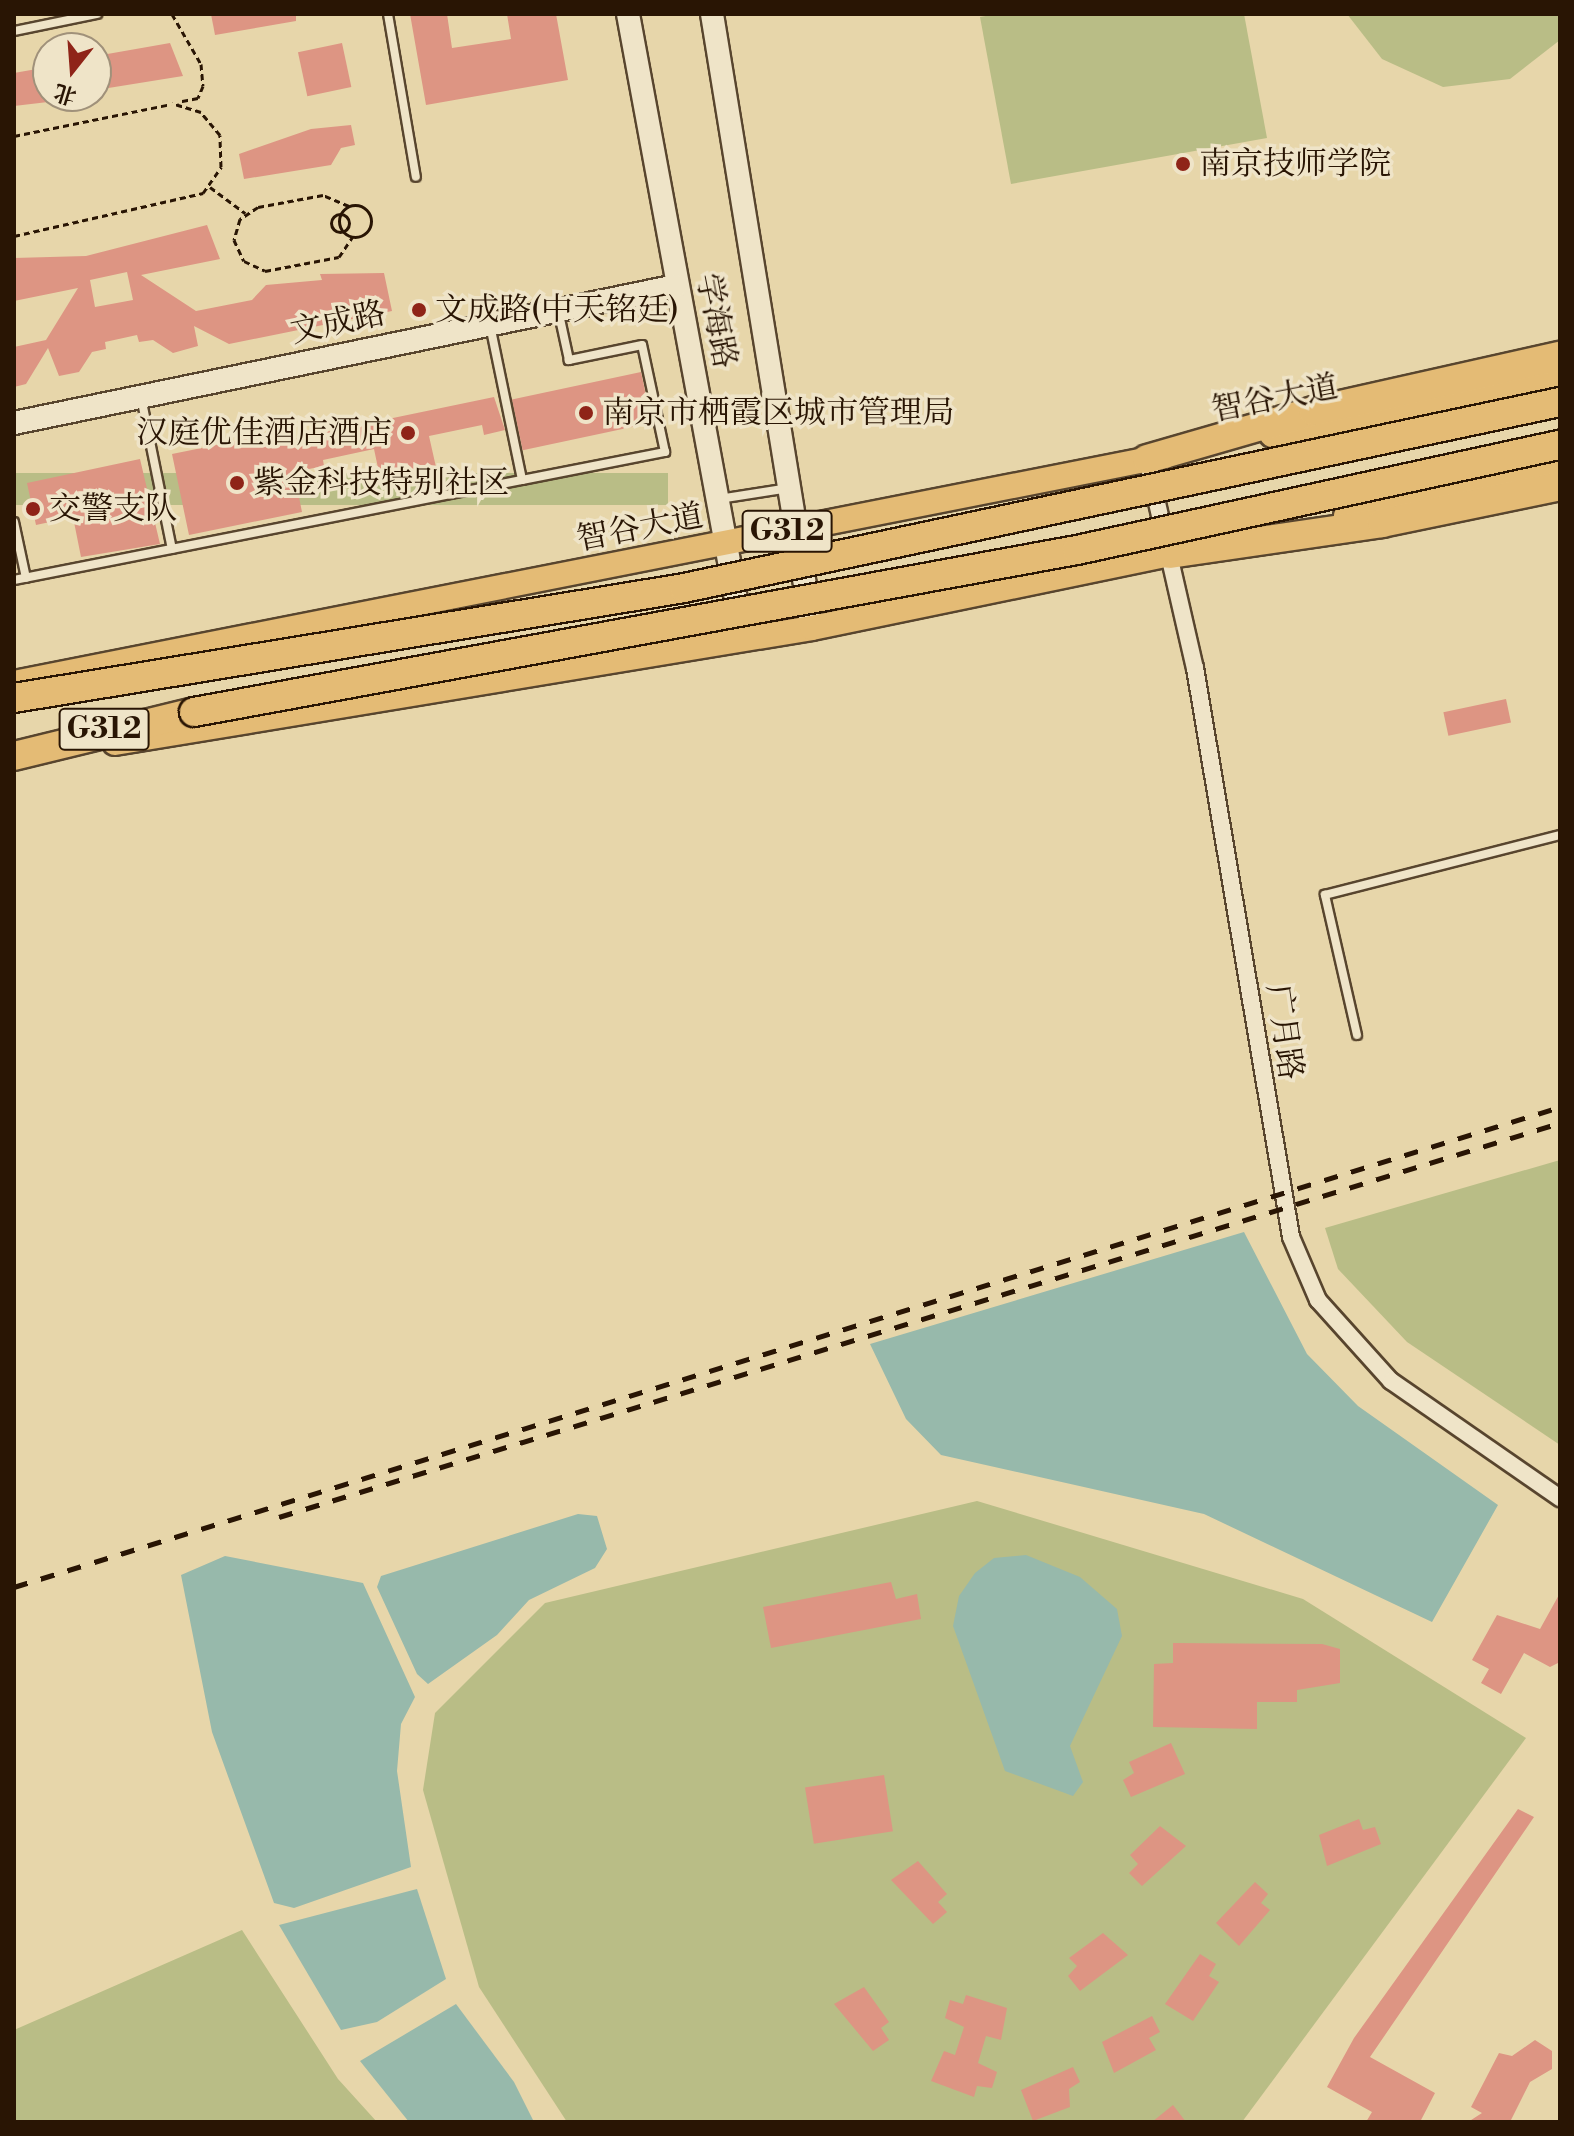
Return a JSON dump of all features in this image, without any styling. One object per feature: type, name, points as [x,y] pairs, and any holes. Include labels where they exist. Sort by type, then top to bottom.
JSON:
[{"type":"highway","points":[[1147,459],[1313,411],[1560,356]]},
{"type":"highway","name":"智谷大道","points":[[14,698],[181,666],[684,588],[1560,402]]},
{"type":"highway","name":"G312","points":[[14,745],[1061,553],[1560,445]]},
{"type":"highway","points":[[1170,554],[1382,523],[1554,482]]},
{"type":"highway","points":[[14,683],[181,666]]},
{"type":"highway","points":[[14,758],[194,712]]},
{"type":"main road","name":"学海路","points":[[628,14],[743,640]]},
{"type":"main road","points":[[712,14],[812,628]]},
{"type":"main road","name":"文成路","points":[[14,423],[676,286]]},
{"type":"main road","name":"智谷大道","points":[[14,683],[726,545],[1560,377]]},
{"type":"main road","name":"G312","points":[[14,758],[812,628],[1170,554]]},
{"type":"street","name":"广月路","points":[[1147,459],[1170,554],[1291,1237],[1318,1300],[1391,1381],[1560,1498]]},
{"type":"lane","points":[[14,31],[97,14]]},
{"type":"lane","points":[[388,14],[416,177]]},
{"type":"lane","points":[[14,580],[665,452],[642,345],[569,360],[559,310]]},
{"type":"lane","points":[[489,325],[522,480]]},
{"type":"lane","points":[[141,397],[172,549]]},
{"type":"lane","points":[[718,499],[790,488]]},
{"type":"lane","points":[[14,522],[26,578]]},
{"type":"lane","points":[[1357,1035],[1325,895],[1560,835]]},
{"type":"path","points":[[14,136],[198,98],[203,86],[201,64],[172,14]]},
{"type":"path","points":[[14,236],[194,198],[210,187],[221,167],[220,135],[201,112],[172,103]]},
{"type":"path","points":[[210,187],[245,213],[323,195],[349,206],[364,207],[371,217],[369,229],[353,236],[339,257],[258,269],[235,247],[245,213]]},
{"type":"path","points":[[349,206],[331,225],[353,236]]},
{"type":"path","points":[[341,214],[349,221],[344,231]]},
{"type":"path","points":[[341,214],[344,231]]},
{"type":"green space","points":[[997,14],[1244,14],[1267,138],[1011,184],[980,17]]},
{"type":"green space","points":[[1347,14],[1560,14],[1560,40],[1510,79],[1443,87],[1382,59]]},
{"type":"green space","points":[[14,473],[668,473],[668,505],[14,505]]},
{"type":"green space","points":[[1560,1160],[1560,1445],[1407,1342],[1338,1269],[1325,1228]]},
{"type":"green space","points":[[977,1501],[1303,1599],[1526,1738],[1242,2122],[567,2122],[479,1987],[423,1790],[435,1713],[545,1603]]},
{"type":"green space","points":[[242,1930],[338,2079],[377,2122],[14,2122],[14,2030]]},
{"type":"shaded area","points":[[1244,1232],[1307,1354],[1358,1406],[1498,1505],[1432,1622],[1204,1514],[941,1455],[906,1419],[870,1344]]},
{"type":"shaded area","points":[[578,1514],[597,1516],[607,1549],[595,1568],[529,1600],[497,1635],[428,1684],[417,1674],[377,1587],[381,1576]]},
{"type":"shaded area","points":[[1026,1555],[1080,1577],[1117,1609],[1122,1636],[1070,1746],[1083,1782],[1073,1796],[1005,1771],[953,1626],[959,1596],[975,1573],[994,1558]]},
{"type":"shaded area","points":[[225,1556],[363,1583],[415,1697],[401,1724],[397,1771],[411,1867],[294,1908],[274,1903],[212,1732],[181,1575]]},
{"type":"shaded area","points":[[417,1889],[446,1979],[377,2022],[341,2030],[279,1925]]},
{"type":"shaded area","points":[[456,2004],[514,2082],[534,2122],[409,2122],[360,2061]]},
{"type":"building","points":[[211,14],[296,14],[296,21],[215,35]]},
{"type":"building","points":[[410,14],[447,14],[452,48],[511,39],[507,14],[556,14],[568,80],[426,105]]},
{"type":"building","points":[[170,43],[183,76],[112,87],[112,53]]},
{"type":"building","points":[[342,43],[351,87],[307,96],[298,52]]},
{"type":"building","points":[[32,70],[32,104],[14,106],[14,73]]},
{"type":"building","points":[[351,125],[355,145],[341,148],[331,165],[244,179],[239,154],[311,129]]},
{"type":"building","points":[[207,225],[220,259],[141,275],[196,311],[252,300],[266,285],[322,280],[320,274],[384,273],[392,311],[229,344],[194,326],[198,346],[173,353],[153,340],[139,342],[137,335],[105,342],[106,349],[92,352],[79,372],[59,376],[48,348],[26,384],[14,387],[14,347],[46,340],[78,288],[14,301],[14,258],[86,256]],"holes":[[[127,272],[133,300],[95,307],[90,280]]]},
{"type":"building","points":[[641,372],[652,423],[523,450],[512,399]]},
{"type":"building","points":[[494,397],[505,430],[484,435],[482,425],[429,436],[438,476],[382,487],[374,449],[323,460],[324,466],[294,472],[302,512],[189,535],[172,454],[285,431],[287,440]]},
{"type":"building","points":[[140,459],[160,544],[81,557],[73,517],[36,525],[27,483]]},
{"type":"building","points":[[1506,699],[1511,722],[1448,736],[1443,712]]},
{"type":"building","points":[[891,1582],[896,1599],[917,1594],[921,1619],[771,1648],[763,1607]]},
{"type":"building","points":[[1560,1593],[1560,1662],[1550,1667],[1524,1653],[1501,1694],[1481,1683],[1489,1669],[1472,1660],[1497,1615],[1540,1629]]},
{"type":"building","points":[[1173,1643],[1322,1644],[1340,1649],[1340,1683],[1297,1690],[1297,1702],[1257,1702],[1257,1729],[1153,1727],[1154,1664],[1173,1663]]},
{"type":"building","points":[[1171,1743],[1185,1774],[1131,1797],[1123,1780],[1134,1773],[1129,1762]]},
{"type":"building","points":[[884,1775],[893,1831],[814,1844],[805,1788]]},
{"type":"building","points":[[1518,1809],[1534,1817],[1370,2057],[1435,2093],[1420,2122],[1366,2122],[1372,2112],[1327,2087],[1354,2038]]},
{"type":"building","points":[[1359,1819],[1363,1830],[1375,1827],[1381,1844],[1327,1866],[1319,1835]]},
{"type":"building","points":[[1160,1826],[1186,1846],[1142,1886],[1129,1873],[1138,1864],[1130,1855]]},
{"type":"building","points":[[918,1861],[947,1894],[938,1902],[947,1912],[933,1924],[891,1880]]},
{"type":"building","points":[[1255,1882],[1268,1894],[1261,1903],[1270,1910],[1239,1946],[1216,1923]]},
{"type":"building","points":[[1103,1933],[1128,1955],[1080,1991],[1068,1976],[1077,1966],[1069,1958]]},
{"type":"building","points":[[1200,1954],[1216,1964],[1209,1976],[1219,1982],[1193,2021],[1165,2004]]},
{"type":"building","points":[[864,1987],[889,2022],[881,2028],[889,2040],[873,2051],[834,2004]]},
{"type":"building","points":[[966,1995],[1007,2008],[1001,2040],[986,2036],[978,2063],[997,2072],[992,2088],[977,2086],[974,2097],[931,2081],[944,2051],[955,2055],[964,2027],[945,2018],[950,2000],[963,2004]]},
{"type":"building","points":[[1152,2016],[1160,2032],[1149,2038],[1156,2050],[1114,2073],[1102,2042]]},
{"type":"building","points":[[1535,2040],[1552,2051],[1552,2069],[1530,2082],[1510,2122],[1468,2122],[1482,2113],[1471,2107],[1499,2053],[1512,2056]]},
{"type":"building","points":[[1073,2067],[1080,2082],[1069,2089],[1070,2107],[1033,2121],[1021,2090]]},
{"type":"building","points":[[1173,2105],[1186,2122],[1152,2122]]},
{"type":"railway","points":[[14,1587],[1560,1107]]},
{"type":"railway","points":[[279,1517],[1560,1123]]},
{"type":"place","name":"南京技师学院","points":[[1183,164]]},
{"type":"place","name":"文成路(中天铭廷)","points":[[419,310]]},
{"type":"place","name":"南京市栖霞区城市管理局","points":[[586,413]]},
{"type":"place","name":"汉庭优佳酒店酒店","points":[[408,433]]},
{"type":"place","name":"紫金科技特别社区","points":[[237,483]]},
{"type":"place","name":"交警支队","points":[[33,509]]}]
